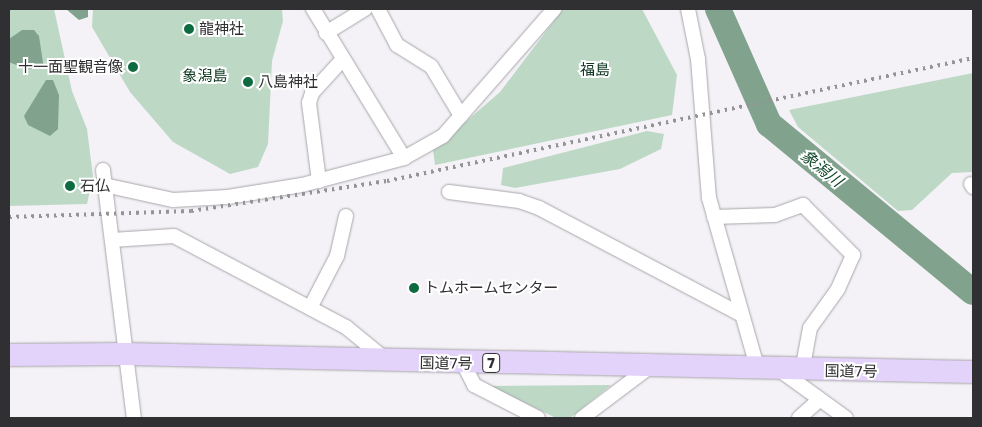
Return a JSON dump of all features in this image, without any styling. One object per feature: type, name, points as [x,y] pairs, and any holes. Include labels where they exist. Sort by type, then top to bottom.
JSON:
[{"type":"highway","name":"国道7号","points":[[9,355],[126,354],[463,363],[653,364],[757,367],[792,371],[973,372]]},
{"type":"street","points":[[313,9],[342,60],[404,158]]},
{"type":"street","points":[[326,33],[365,9]]},
{"type":"street","points":[[378,9],[397,45],[431,66],[461,116]]},
{"type":"street","points":[[104,185],[173,200],[319,181],[404,158],[443,136],[554,9]]},
{"type":"street","points":[[688,9],[698,59],[700,113],[714,217],[740,314],[752,340],[757,367]]},
{"type":"street","points":[[319,181],[310,103],[312,93],[342,60]]},
{"type":"street","points":[[103,170],[134,418]]},
{"type":"street","points":[[449,192],[519,201],[539,208],[740,314]]},
{"type":"street","points":[[714,217],[775,215],[802,205],[853,255],[838,289],[810,328],[792,371],[818,401],[846,418]]},
{"type":"street","points":[[310,308],[337,256],[346,216]]},
{"type":"street","points":[[112,240],[174,236],[346,327],[388,361]]},
{"type":"street","points":[[463,363],[474,385],[538,418]]},
{"type":"street","points":[[582,418],[653,364]]},
{"type":"street","points":[[799,418],[818,401]]},
{"type":"green space","points":[[9,9],[54,9],[72,91],[87,129],[93,176],[87,204],[9,206]]},
{"type":"green space","name":"象潟島","points":[[93,9],[282,9],[283,21],[272,61],[268,144],[258,167],[230,174],[173,142],[130,92],[92,27]]},
{"type":"green space","name":"福島","points":[[563,9],[642,9],[677,75],[672,115],[435,165],[433,150],[500,92]]},
{"type":"green space","points":[[973,73],[973,172],[952,173],[912,210],[898,211],[798,127],[789,110]]},
{"type":"green space","points":[[647,131],[664,134],[661,149],[620,169],[515,188],[501,185],[503,168]]},
{"type":"green space","points":[[611,385],[570,418],[556,418],[490,386]]},
{"type":"shaded area","points":[[66,9],[88,9],[88,17],[79,20]]},
{"type":"shaded area","points":[[22,30],[34,30],[39,36],[44,69],[26,69],[9,62],[9,39]]},
{"type":"shaded area","points":[[46,80],[53,80],[59,95],[58,129],[50,136],[28,125],[24,116]]},
{"type":"waterway","name":"象潟川","points":[[718,9],[769,124],[973,292]]},
{"type":"railway","points":[[9,217],[191,211],[387,181],[973,58]]},
{"type":"place","name":"龍神社","points":[[189,29]]},
{"type":"place","name":"十一面聖観音像","points":[[133,67]]},
{"type":"place","name":"八島神社","points":[[248,82]]},
{"type":"place","name":"石仏","points":[[70,186]]},
{"type":"place","name":"トムホームセンター","points":[[414,288]]}]
